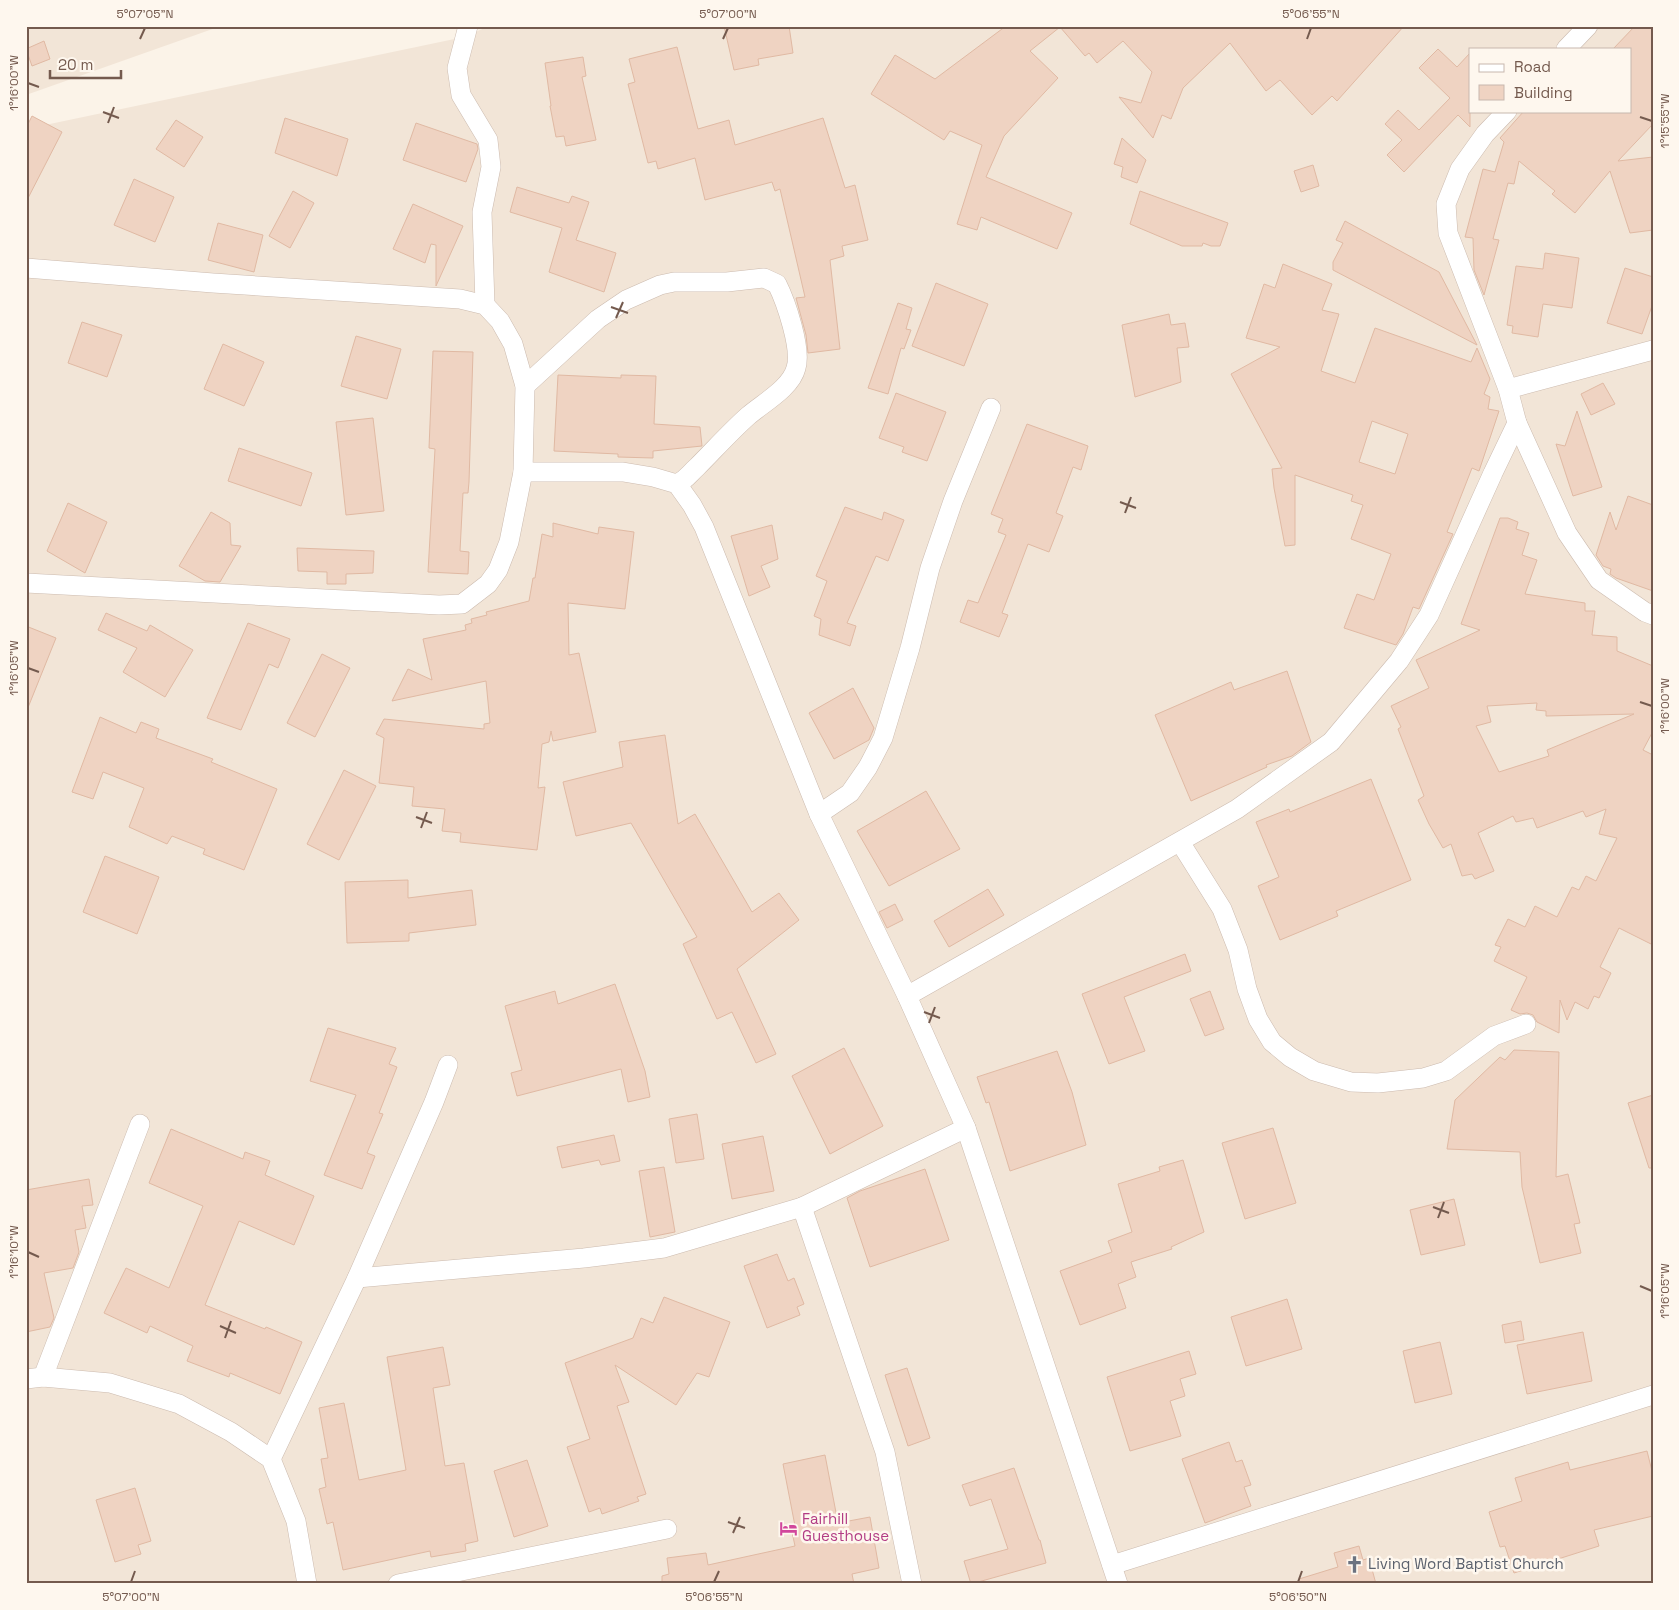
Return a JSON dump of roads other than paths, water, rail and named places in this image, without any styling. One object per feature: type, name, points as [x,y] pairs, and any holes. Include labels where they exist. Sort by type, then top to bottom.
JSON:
[{"type":"street","points":[[468,26],[458,68],[461,95],[488,140],[491,167],[482,212],[485,305]]},
{"type":"street","points":[[1567,48],[1588,26]]},
{"type":"street","points":[[1506,112],[1485,134],[1460,169],[1446,204],[1448,233],[1508,389],[1518,424],[1567,533],[1599,580],[1645,612],[1653,615]]},
{"type":"street","points":[[26,268],[213,283],[460,299],[485,305],[500,321],[513,344],[525,386],[523,472],[509,542],[498,570],[488,584],[462,604],[439,606],[26,583]]},
{"type":"street","points":[[525,386],[598,319],[626,300],[660,285],[674,282],[727,282],[764,278],[777,284],[784,298],[791,321],[797,354],[797,368],[787,385],[732,431],[687,479],[677,484]]},
{"type":"street","points":[[1508,389],[1653,350]]},
{"type":"street","points":[[819,814],[850,793],[868,767],[883,738],[910,648],[930,568],[991,408]]},
{"type":"street","points":[[907,996],[1237,809],[1331,742],[1399,661],[1429,615],[1493,473],[1518,424]]},
{"type":"street","points":[[523,472],[622,472],[653,477],[677,484],[692,505],[704,527],[819,814],[907,996],[966,1128],[1118,1584]]},
{"type":"street","points":[[1180,842],[1222,909],[1238,950],[1247,989],[1258,1018],[1272,1042],[1290,1057],[1314,1072],[1351,1082],[1378,1083],[1423,1078],[1446,1070],[1494,1036],[1526,1024]]},
{"type":"street","points":[[271,1459],[357,1278],[434,1102],[448,1065]]},
{"type":"street","points":[[140,1124],[35,1378],[110,1383],[179,1404],[232,1432],[271,1459],[296,1521],[307,1584]]},
{"type":"street","points":[[357,1278],[584,1258],[664,1248],[802,1207],[966,1128]]},
{"type":"street","points":[[802,1207],[884,1452],[912,1584]]},
{"type":"street","points":[[1112,1565],[1653,1395]]},
{"type":"street","points":[[398,1584],[667,1529]]},
{"type":"place","name":"Fairhill Guesthouse","points":[[788,1528]]},
{"type":"place","name":"Living Word Baptist Church","points":[[1354,1564]]}]
